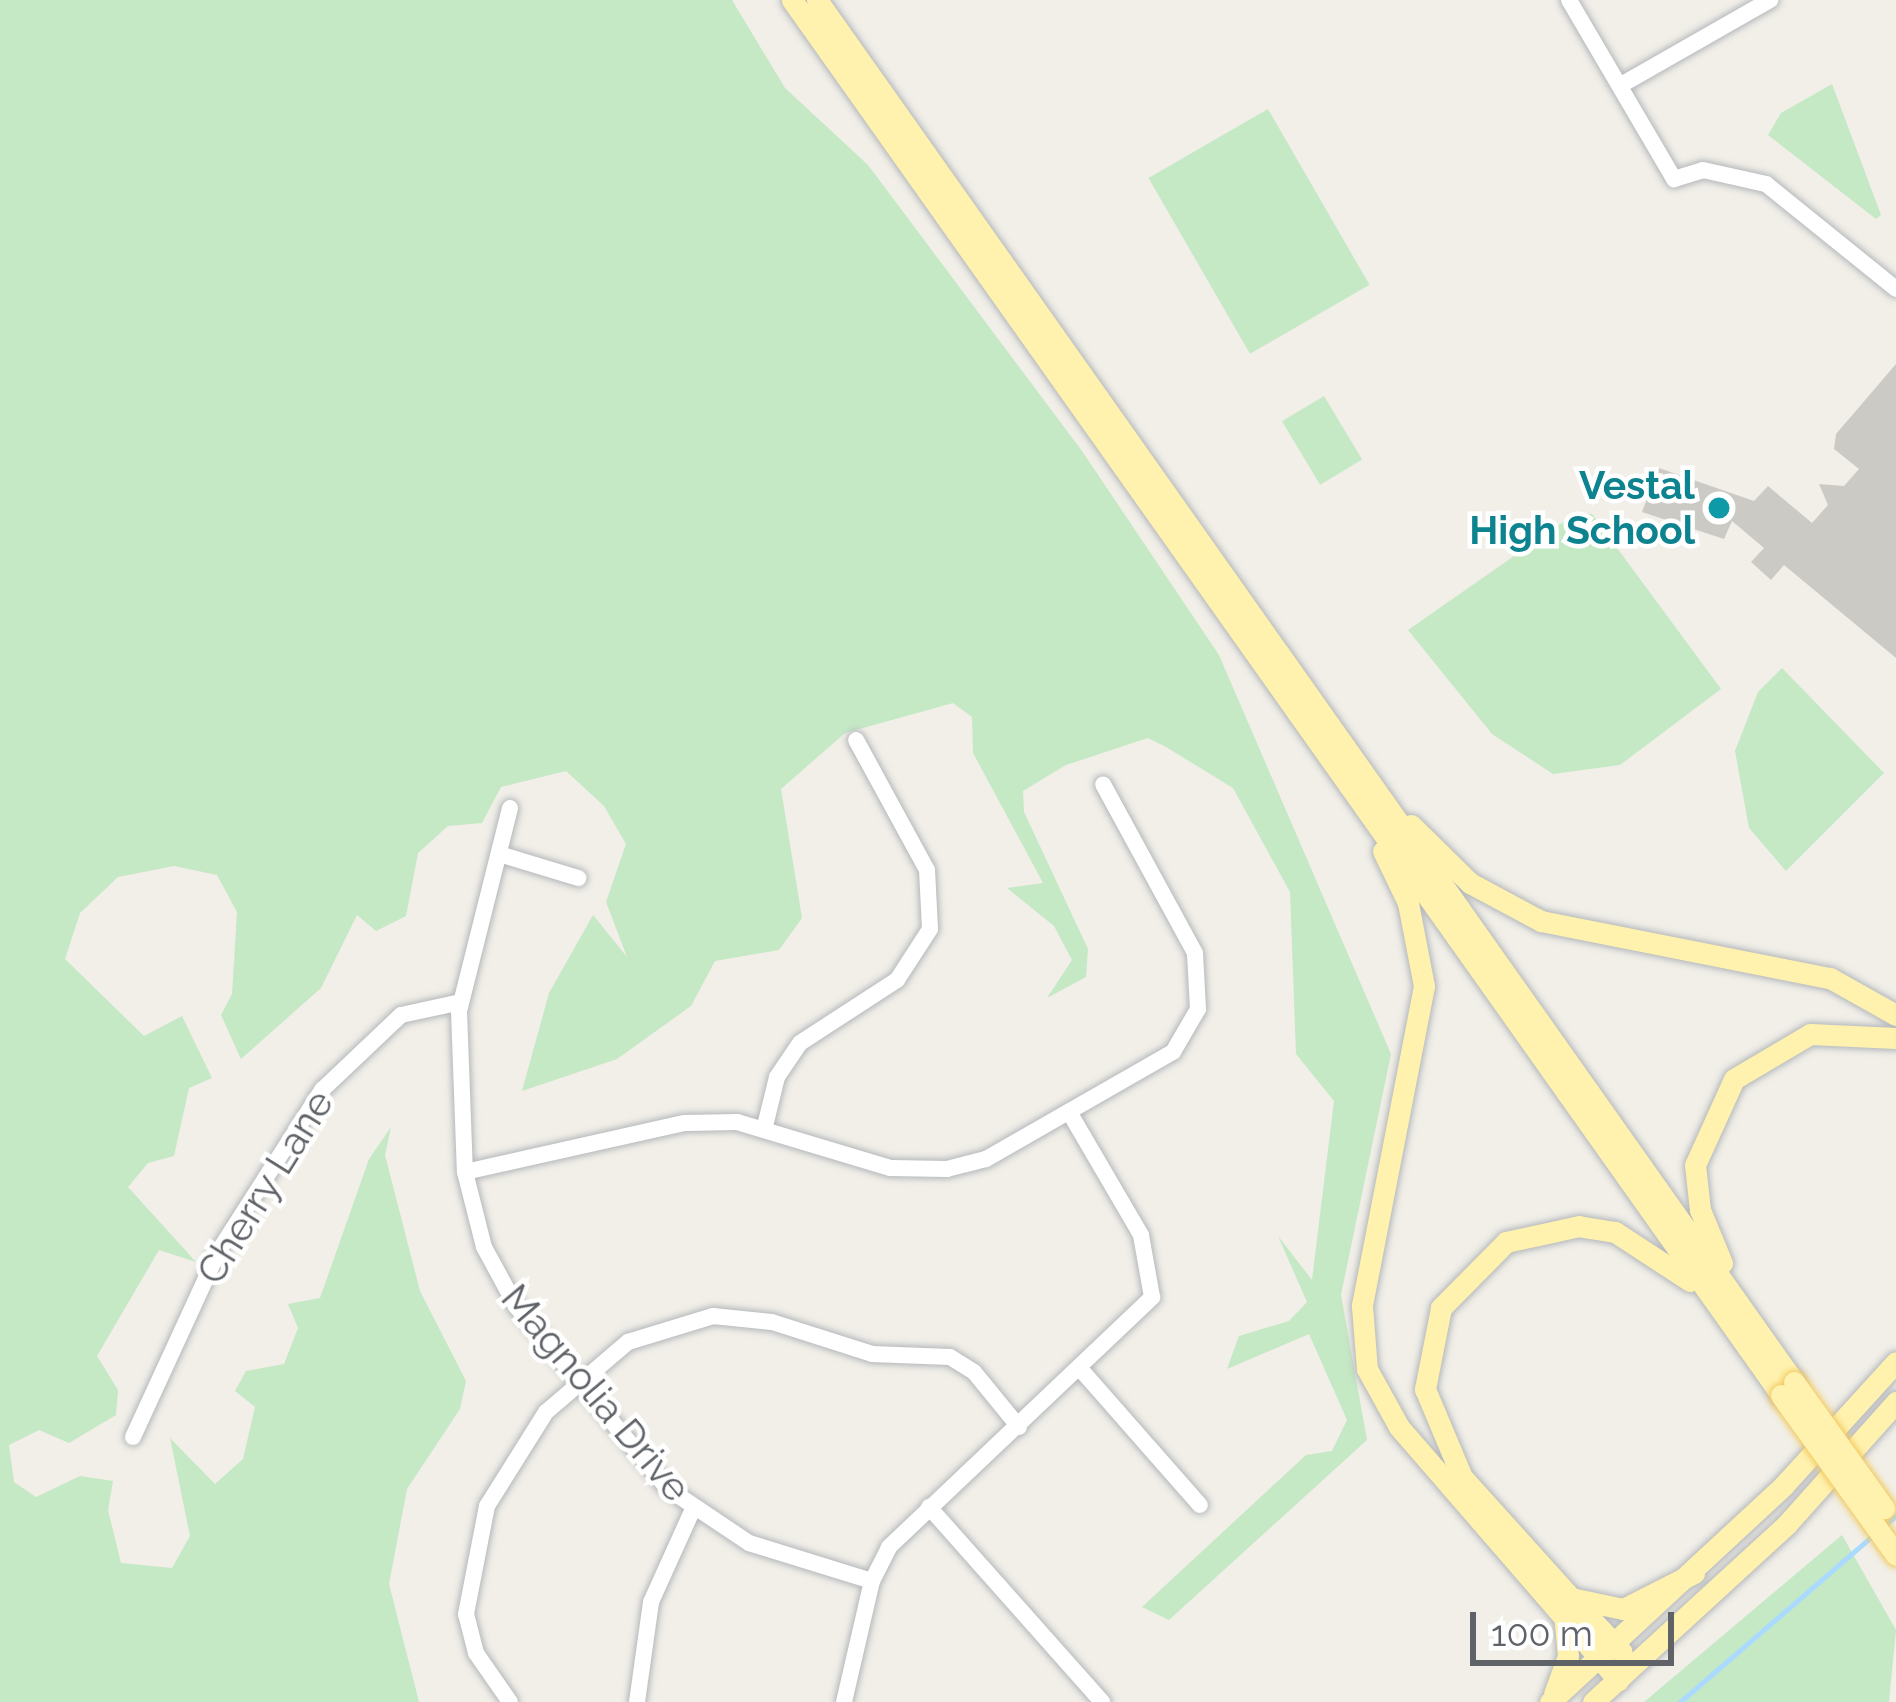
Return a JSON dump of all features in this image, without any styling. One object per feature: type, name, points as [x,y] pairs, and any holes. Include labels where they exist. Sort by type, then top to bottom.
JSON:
[{"type":"main road","points":[[792,0],[1732,1310],[1896,1555]]},
{"type":"main road","points":[[817,0],[1362,789],[1408,903],[1424,986],[1362,1306],[1367,1369],[1399,1427],[1626,1672]]},
{"type":"main road","points":[[1362,789],[1470,883],[1541,921],[1830,978],[1896,1015]]},
{"type":"main road","points":[[1732,1310],[1695,1184],[1713,1110],[1774,1048],[1848,1029],[1896,1038]]},
{"type":"main road","points":[[1551,1701],[1568,1656],[1567,1606],[1462,1477],[1430,1419],[1426,1364],[1441,1308],[1507,1242],[1579,1226],[1651,1249],[1732,1310]]},
{"type":"main road","points":[[1551,1701],[1694,1573],[1896,1362]]},
{"type":"main road","points":[[1787,1389],[1896,1525]]},
{"type":"main road","points":[[1593,1702],[1787,1524],[1896,1402]]},
{"type":"main road","points":[[1567,1606],[1623,1609],[1694,1573]]},
{"type":"street","points":[[1570,0],[1674,178],[1703,170],[1766,184],[1896,289]]},
{"type":"street","points":[[1621,85],[1770,0]]},
{"type":"street","points":[[765,1126],[777,1076],[800,1043],[897,980],[930,929],[927,870],[856,740]]},
{"type":"street","points":[[465,1172],[685,1124],[765,1126],[890,1168],[947,1169],[986,1160],[1173,1052],[1201,988],[1186,929],[1103,784]]},
{"type":"street","name":"Magnolia Drive","points":[[510,808],[461,1002],[465,1172],[495,1270],[576,1382],[692,1509],[749,1543],[872,1581]]},
{"type":"street","points":[[499,854],[578,878]]},
{"type":"street","name":"Cherry Lane","points":[[133,1437],[218,1252],[322,1090],[401,1015],[461,1002]]},
{"type":"street","points":[[844,1702],[872,1581],[928,1507],[1083,1372],[1153,1297],[1153,1266],[1070,1112]]},
{"type":"street","points":[[510,1702],[476,1653],[468,1571],[506,1467],[576,1382],[673,1322],[753,1318],[838,1348],[961,1361],[1019,1427]]},
{"type":"street","points":[[1083,1372],[1201,1505]]},
{"type":"street","points":[[928,1507],[1102,1702]]},
{"type":"street","points":[[637,1702],[651,1601],[692,1509]]},
{"type":"green space","points":[[0,0],[732,0],[785,88],[868,165],[1082,451],[1219,655],[1391,1054],[1341,1295],[1367,1440],[1169,1620],[1142,1607],[1306,1455],[1332,1451],[1347,1420],[1309,1334],[1227,1369],[1239,1336],[1289,1321],[1307,1302],[1278,1236],[1312,1280],[1334,1101],[1296,1054],[1290,892],[1233,788],[1166,747],[1148,738],[1066,765],[1023,791],[1024,812],[1088,949],[1086,977],[1047,998],[1072,960],[1054,926],[1007,888],[1043,883],[973,753],[972,717],[953,703],[845,733],[781,789],[802,918],[779,950],[715,961],[691,1006],[617,1059],[522,1091],[549,993],[593,915],[627,957],[606,902],[626,844],[604,806],[566,771],[501,787],[482,823],[448,826],[418,853],[406,916],[376,931],[357,915],[321,988],[241,1059],[221,1015],[232,994],[237,912],[217,875],[174,866],[118,877],[80,913],[65,959],[144,1036],[182,1016],[212,1078],[189,1088],[174,1156],[148,1163],[128,1187],[196,1262],[159,1250],[97,1356],[118,1390],[116,1415],[69,1443],[39,1430],[9,1445],[14,1482],[36,1497],[80,1476],[113,1481],[108,1510],[121,1563],[172,1568],[190,1536],[170,1438],[215,1484],[243,1459],[255,1407],[235,1391],[246,1371],[284,1364],[298,1328],[288,1304],[320,1298],[369,1159],[391,1127],[385,1155],[420,1291],[466,1381],[460,1409],[407,1489],[389,1584],[419,1702],[0,1702]]},
{"type":"green space","points":[[1832,84],[1881,215],[1876,219],[1768,135],[1781,113]]},
{"type":"green space","points":[[1268,109],[1370,285],[1250,354],[1148,178]]},
{"type":"green space","points":[[1324,396],[1362,459],[1320,485],[1282,421]]},
{"type":"green space","points":[[1576,513],[1592,514],[1721,689],[1620,765],[1553,774],[1492,734],[1408,630]]},
{"type":"green space","points":[[1782,668],[1884,773],[1786,871],[1749,828],[1735,751],[1758,692]]},
{"type":"green space","points":[[1842,1535],[1896,1630],[1889,1702],[1644,1702]]},
{"type":"building","name":"Vestal High School","points":[[1896,364],[1896,658],[1784,565],[1771,580],[1751,562],[1764,548],[1732,521],[1724,539],[1642,512],[1659,468],[1754,501],[1768,486],[1812,523],[1828,505],[1819,484],[1844,486],[1859,469],[1834,449],[1836,434]]},
{"type":"waterway","points":[[1884,1526],[1896,1516]]},
{"type":"waterway","points":[[1680,1702],[1871,1537]]},
{"type":"place","name":"Vestal High School","points":[[1719,508]]}]
